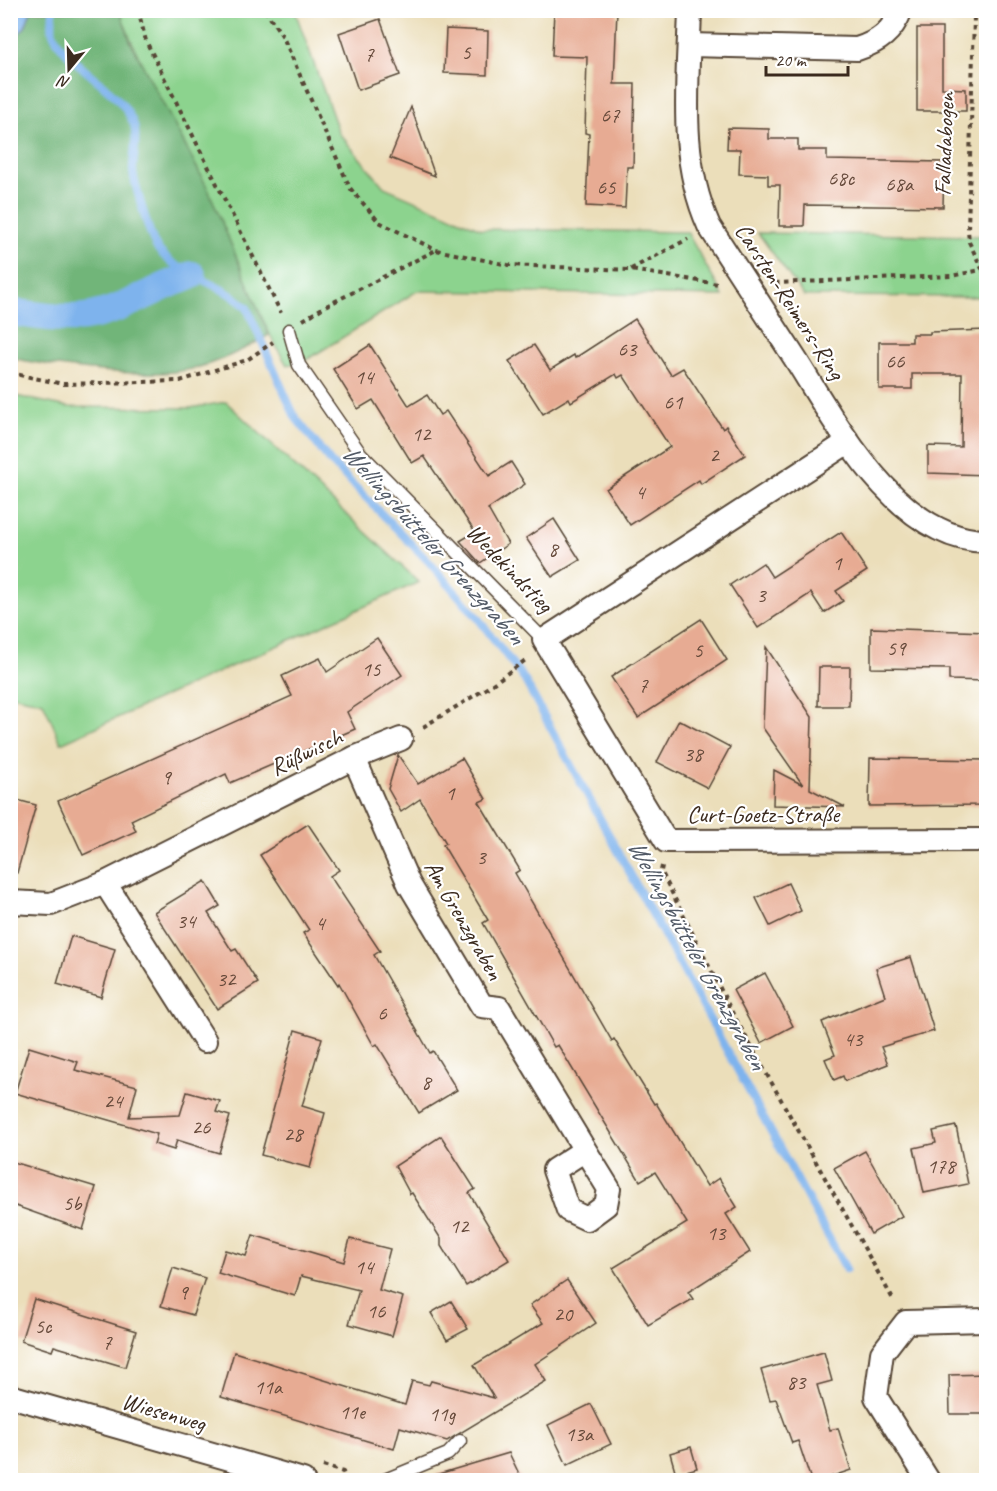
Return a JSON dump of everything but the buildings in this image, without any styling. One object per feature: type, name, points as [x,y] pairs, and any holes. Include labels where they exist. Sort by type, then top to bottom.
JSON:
[{"type":"street","name":"Carsten-Reimers-Ring","points":[[690,10],[688,148],[695,190],[709,226],[848,442],[878,481],[922,520],[962,536],[987,541]]},
{"type":"street","points":[[689,45],[857,49],[880,40],[888,33],[901,10]]},
{"type":"street","name":"Wedekindstieg","points":[[544,640],[848,442]]},
{"type":"street","name":"Curt-Goetz-Straße","points":[[544,640],[666,841],[987,840]]},
{"type":"street","name":"Rüßwisch","points":[[10,902],[51,904],[105,883],[354,758],[401,739]]},
{"type":"street","name":"Am Grenzgraben","points":[[354,758],[415,894],[482,1006],[499,1008],[585,1150]]},
{"type":"street","points":[[105,883],[205,1041]]},
{"type":"street","points":[[928,1480],[876,1397],[882,1353],[906,1322],[987,1320]]},
{"type":"street","name":"Wiesenweg","points":[[10,1396],[303,1480]]},
{"type":"lane","name":"Wedekindstieg","points":[[289,330],[299,364],[360,453],[544,640]]},
{"type":"lane","points":[[385,1480],[448,1454],[460,1441]]},
{"type":"path","points":[[138,10],[146,41],[289,330]]},
{"type":"path","points":[[265,10],[283,37],[350,188],[379,222],[436,250],[508,265],[631,270],[750,289],[785,281],[951,276],[984,269]]},
{"type":"path","points":[[947,10],[974,17],[987,17]]},
{"type":"path","name":"Falladabogen","points":[[974,17],[968,230],[969,242],[984,269]]},
{"type":"path","points":[[631,270],[709,226]]},
{"type":"path","points":[[10,373],[63,384],[180,381],[247,360],[324,307],[436,250]]},
{"type":"path","points":[[401,739],[488,688],[525,661]]},
{"type":"path","points":[[666,841],[661,871],[733,1014],[906,1322]]},
{"type":"green space","points":[[31,11],[120,11],[131,43],[208,189],[269,335],[215,362],[192,369],[162,373],[96,371],[11,358],[10,42],[25,27]]},
{"type":"green space","points":[[120,11],[295,11],[339,133],[384,187],[481,229],[687,232],[723,296],[417,291],[305,361],[287,365],[254,301],[208,190],[150,80]]},
{"type":"green space","points":[[758,233],[986,236],[986,297],[804,296]]},
{"type":"green space","points":[[11,395],[68,407],[190,408],[226,402],[419,582],[61,743],[43,702],[11,695]]},
{"type":"water","points":[[11,10],[31,11],[25,27],[11,42]]},
{"type":"waterway","name":"Wellingsbütteler Grenzgraben","points":[[53,10],[52,31],[60,45],[70,57],[107,88],[127,112],[134,125],[136,136],[134,176],[157,248],[177,266],[225,291],[247,308],[295,417],[330,461],[429,562],[477,617],[524,679],[846,1269]]},
{"type":"waterway","points":[[10,312],[59,318],[90,316],[120,307],[192,275]]}]
